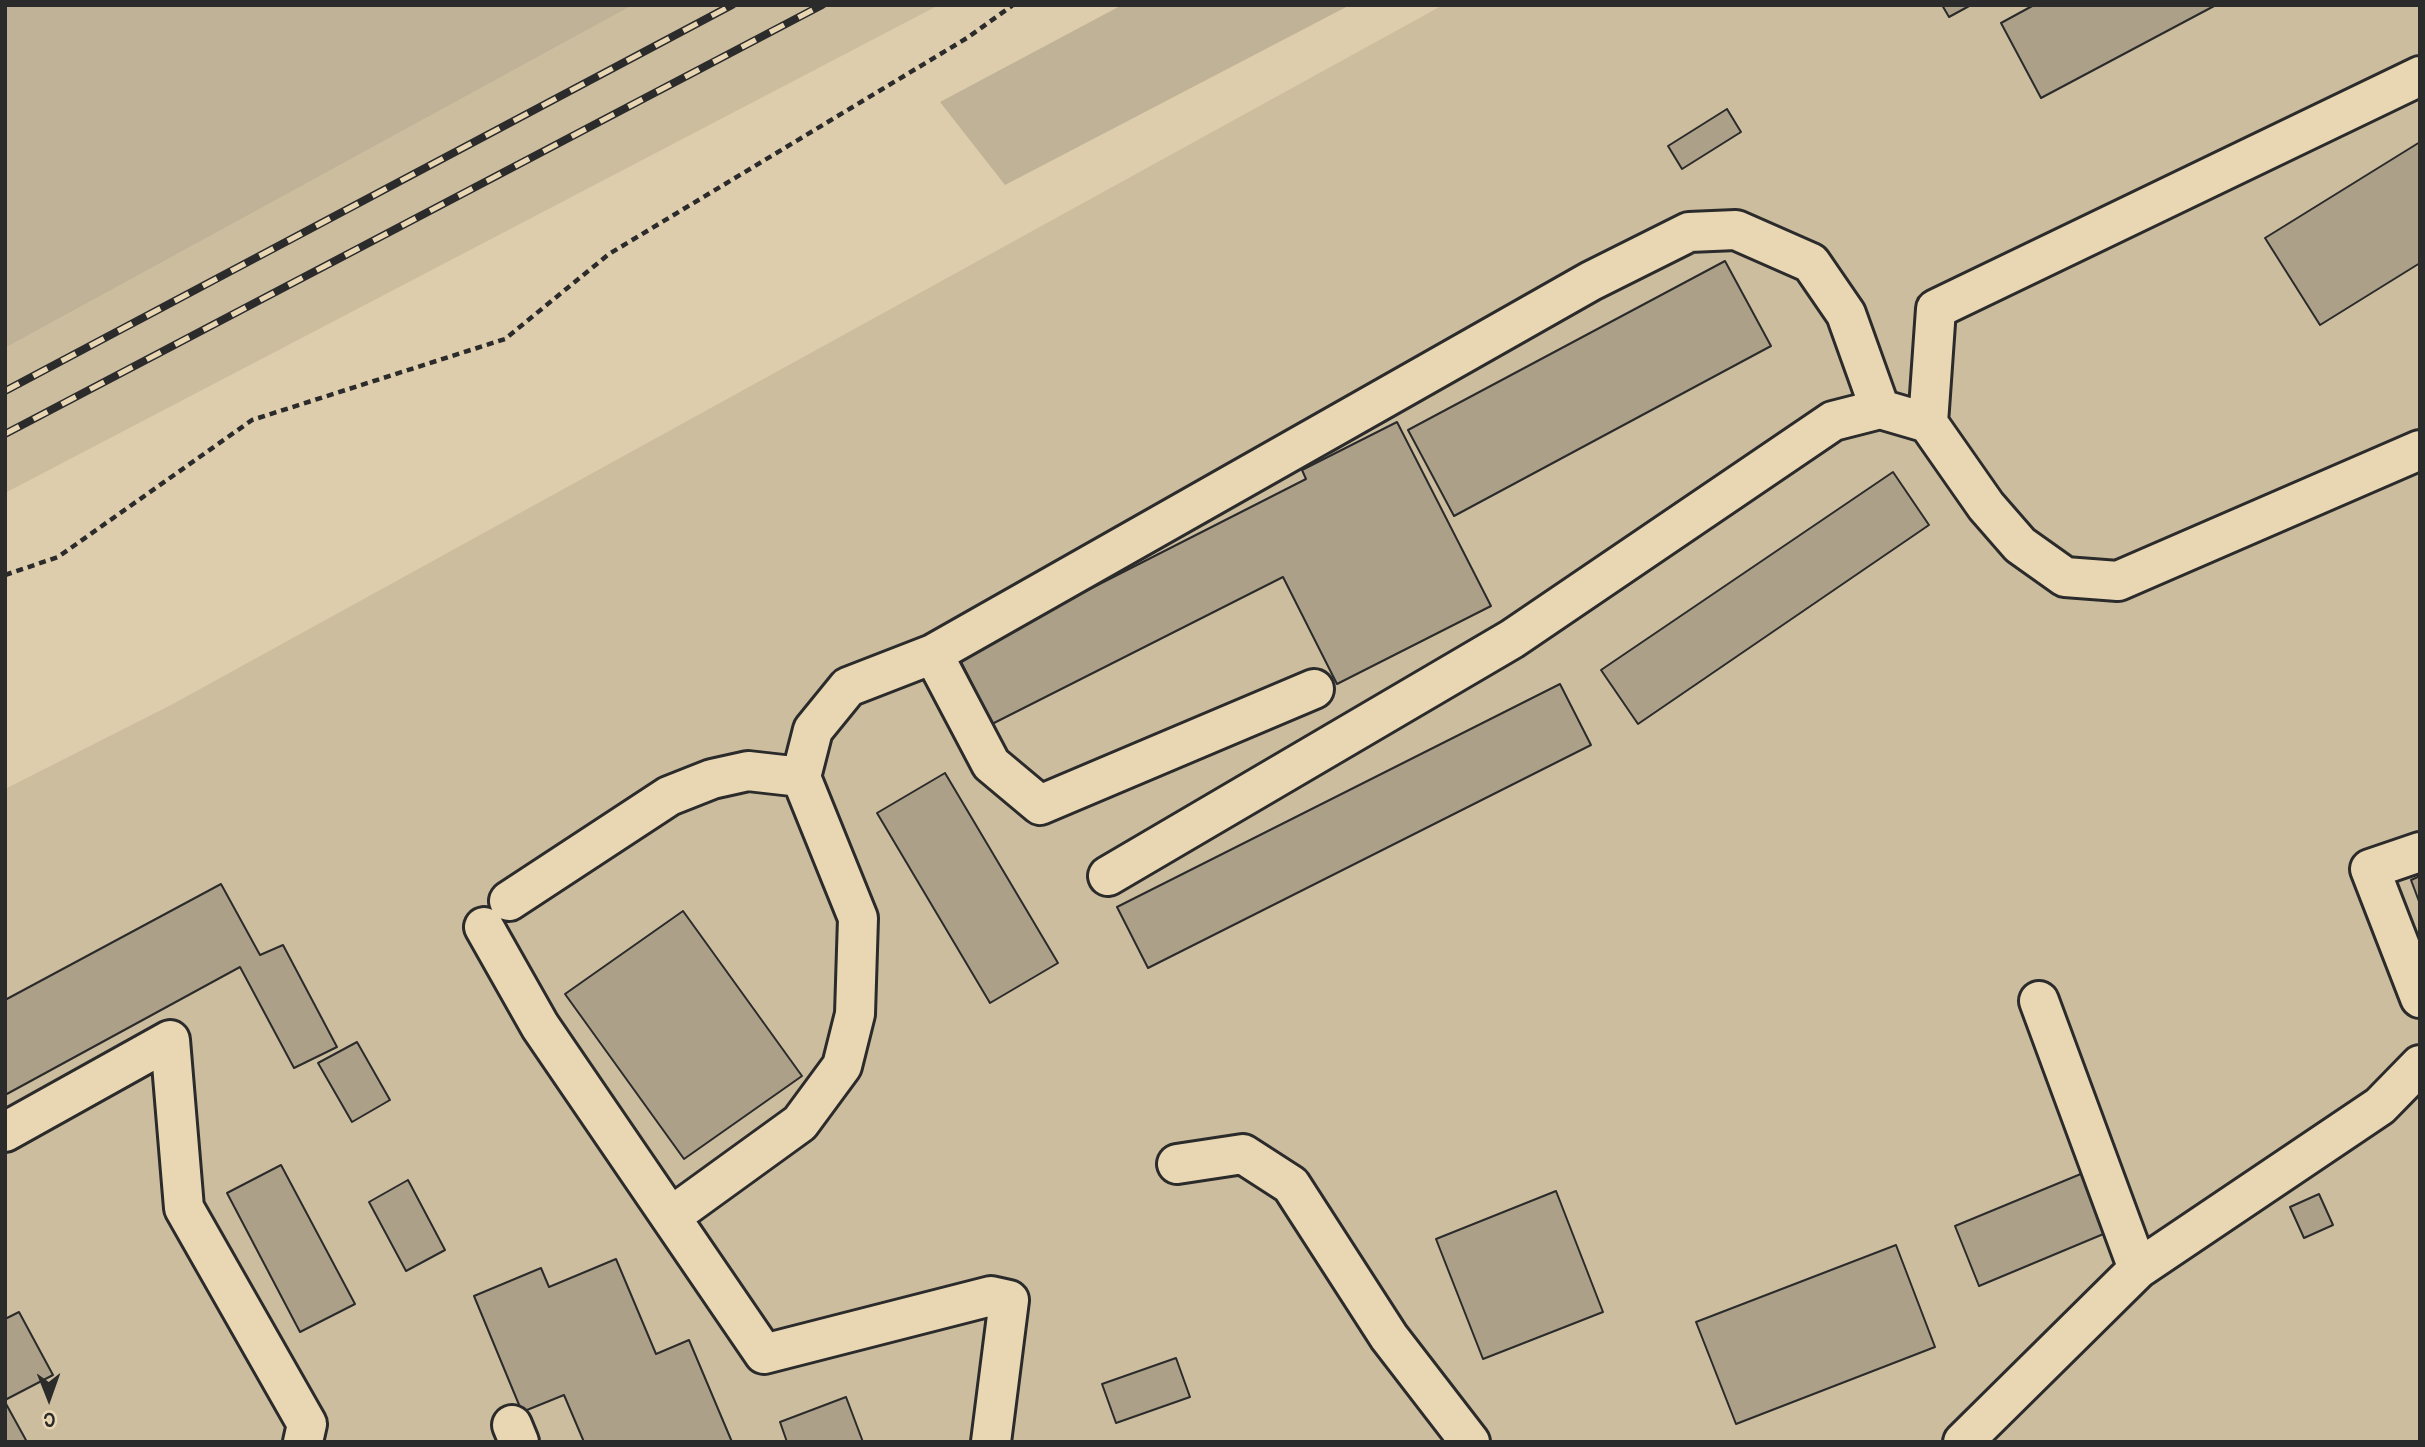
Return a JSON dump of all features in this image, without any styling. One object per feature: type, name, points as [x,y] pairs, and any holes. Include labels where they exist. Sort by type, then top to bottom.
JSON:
[{"type":"lane","points":[[1928,423],[1936,309],[2420,76]]},
{"type":"lane","points":[[673,1215],[800,1123],[842,1066],[855,1014],[858,918],[801,777],[813,730],[848,687],[933,654],[1591,281],[1689,232],[1736,230],[1811,263],[1846,314],[1880,409]]},
{"type":"lane","points":[[1108,876],[1512,639],[1833,421],[1880,409],[1928,423],[1986,506],[2020,545],[2065,577],[2118,581],[2420,450]]},
{"type":"lane","points":[[933,654],[991,764],[1040,805],[1314,689]]},
{"type":"lane","points":[[801,777],[748,771],[712,779],[668,796],[497,914],[540,1026],[673,1215],[764,1354],[990,1296],[1009,1300],[991,1442]]},
{"type":"lane","points":[[2420,852],[2370,869],[2420,998]]},
{"type":"lane","points":[[2039,1001],[2138,1269]]},
{"type":"lane","points":[[5,1132],[170,1040],[184,1208],[307,1424],[303,1442]]},
{"type":"lane","points":[[1963,1442],[1984,1418],[2138,1269],[2380,1106],[2420,1065]]},
{"type":"lane","points":[[1177,1164],[1243,1154],[1292,1185],[1389,1337],[1470,1442]]},
{"type":"path","points":[[5,575],[58,557],[253,419],[505,340],[609,254],[967,38],[1013,5]]},
{"type":"shaded area","points":[[5,5],[633,5],[5,348]]},
{"type":"shaded area","points":[[633,5],[939,5],[5,493],[5,348]]},
{"type":"shaded area","points":[[1122,5],[1350,5],[1005,185],[940,102]]},
{"type":"shaded area","points":[[1443,5],[2420,5],[2420,1442],[5,1442],[5,789],[171,705]]},
{"type":"building","points":[[1942,5],[1971,5],[1949,17]]},
{"type":"building","points":[[2034,5],[2216,5],[2041,98],[2001,23]]},
{"type":"building","points":[[1727,109],[1741,132],[1682,169],[1668,146]]},
{"type":"building","points":[[2420,142],[2420,263],[2320,325],[2265,238]]},
{"type":"building","points":[[1725,261],[1771,346],[1454,516],[1408,430]]},
{"type":"building","points":[[1397,422],[1491,606],[1337,684],[1283,577],[992,724],[958,656],[1306,479],[1302,470]]},
{"type":"building","points":[[1893,472],[1929,525],[1638,724],[1601,670]]},
{"type":"building","points":[[1560,684],[1591,745],[1148,968],[1117,907]]},
{"type":"building","points":[[945,773],[1058,963],[990,1003],[877,813]]},
{"type":"building","points":[[2420,876],[2420,904],[2411,880]]},
{"type":"building","points":[[221,884],[260,955],[283,945],[337,1047],[294,1068],[240,967],[5,1095],[5,1000]]},
{"type":"building","points":[[683,911],[802,1076],[684,1159],[565,994]]},
{"type":"building","points":[[357,1042],[390,1100],[352,1122],[318,1063]]},
{"type":"building","points":[[281,1165],[355,1304],[300,1332],[227,1193]]},
{"type":"building","points":[[2088,1171],[2113,1230],[1979,1286],[1955,1226]]},
{"type":"building","points":[[408,1180],[445,1250],[406,1271],[369,1202]]},
{"type":"building","points":[[1556,1191],[1603,1312],[1483,1359],[1436,1239]]},
{"type":"building","points":[[2319,1194],[2333,1225],[2304,1238],[2290,1207]]},
{"type":"building","points":[[1896,1245],[1935,1347],[1736,1424],[1696,1322]]},
{"type":"building","points":[[616,1259],[656,1354],[689,1340],[732,1442],[584,1442],[564,1395],[522,1412],[474,1296],[541,1268],[549,1287]]},
{"type":"building","points":[[19,1312],[53,1375],[5,1400],[5,1319]]},
{"type":"building","points":[[1176,1358],[1190,1397],[1116,1423],[1102,1384]]},
{"type":"building","points":[[846,1397],[863,1442],[787,1442],[780,1422]]},
{"type":"building","points":[[5,1402],[27,1442],[5,1442]]},
{"type":"railway","points":[[5,391],[732,5]]},
{"type":"railway","points":[[5,434],[822,5]]}]
